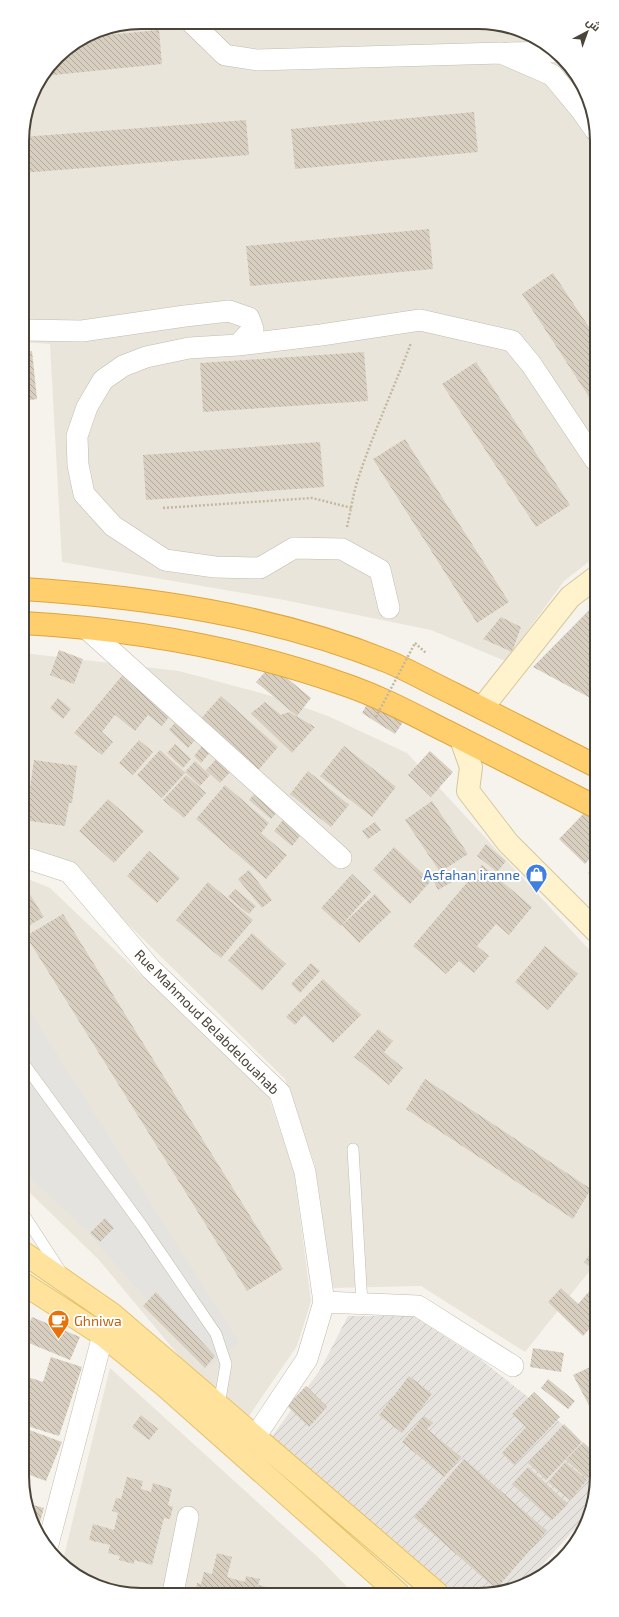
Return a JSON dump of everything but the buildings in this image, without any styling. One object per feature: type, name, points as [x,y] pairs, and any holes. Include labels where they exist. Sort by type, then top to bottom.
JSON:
[{"type":"highway","points":[[29,590],[156,602],[211,612],[293,630],[352,648],[390,663],[590,763]]},
{"type":"highway","points":[[29,623],[124,632],[261,659],[302,670],[344,684],[394,705],[590,804]]},
{"type":"main road","points":[[29,1257],[112,1314],[256,1436],[431,1588]]},
{"type":"main road","points":[[29,1287],[103,1335],[165,1386],[392,1588]]},
{"type":"street","points":[[198,29],[226,55],[257,60],[546,52]]},
{"type":"street","points":[[501,53],[552,75],[588,120]]},
{"type":"street","points":[[29,330],[82,331],[230,311],[249,318],[253,329],[238,344]]},
{"type":"street","points":[[389,608],[380,570],[342,549],[294,548],[260,568],[215,567],[165,560],[113,526],[84,494],[78,466],[77,436],[87,407],[103,380],[123,366],[146,357],[190,348],[321,335],[420,320],[512,340],[590,453]]},
{"type":"street","points":[[482,708],[570,597],[590,582]]},
{"type":"street","points":[[86,628],[341,858]]},
{"type":"street","points":[[461,739],[471,767],[468,791],[508,843],[590,924]]},
{"type":"street","name":"Rue Mahmoud Belabdelouahab","points":[[29,859],[69,872],[151,969],[280,1093],[305,1172],[324,1302],[307,1359],[256,1436]]},
{"type":"street","points":[[324,1302],[418,1306],[513,1366]]},
{"type":"street","points":[[49,1540],[103,1335]]},
{"type":"street","points":[[174,1588],[188,1517]]},
{"type":"lane","points":[[29,1071],[143,1227],[216,1334],[226,1364],[219,1405]]},
{"type":"lane","points":[[353,1149],[362,1304]]},
{"type":"lane","points":[[29,1223],[69,1284]]},
{"type":"path","points":[[342,549],[358,478],[385,405],[397,380],[420,320]]},
{"type":"path","points":[[163,508],[312,498],[352,508]]},
{"type":"path","points":[[376,717],[415,643]]},
{"type":"shaded area","points":[[134,29],[485,29],[514,35],[540,48],[557,62],[575,85],[586,112],[590,134],[590,561],[564,581],[512,652],[510,663],[431,630],[284,600],[62,562],[50,344],[29,342],[29,134],[33,112],[44,85],[52,73],[67,57],[85,44],[105,35]]},
{"type":"shaded area","points":[[29,654],[179,671],[268,695],[328,716],[407,753],[590,951],[590,1271],[525,1352],[421,1286],[333,1288],[315,1165],[285,1079],[65,862],[29,847]]},
{"type":"shaded area","points":[[29,879],[50,888],[269,1097],[294,1172],[311,1301],[297,1346],[240,1429],[99,1260],[29,1192]]},
{"type":"shaded area","points":[[29,1010],[239,1343],[205,1368],[88,1232],[29,1176]]},
{"type":"shaded area","points":[[348,1316],[413,1316],[480,1359],[571,1431],[590,1464],[588,1498],[578,1526],[534,1573],[514,1582],[500,1586],[485,1588],[443,1588],[271,1438],[320,1370]]},
{"type":"shaded area","points":[[110,1368],[321,1560],[348,1588],[134,1588],[119,1586],[98,1579],[85,1573],[64,1557]]},
{"type":"place","name":"Asfahan iranne","points":[[536,894]]},
{"type":"place","name":"Ghniwa","points":[[59,1340]]}]
